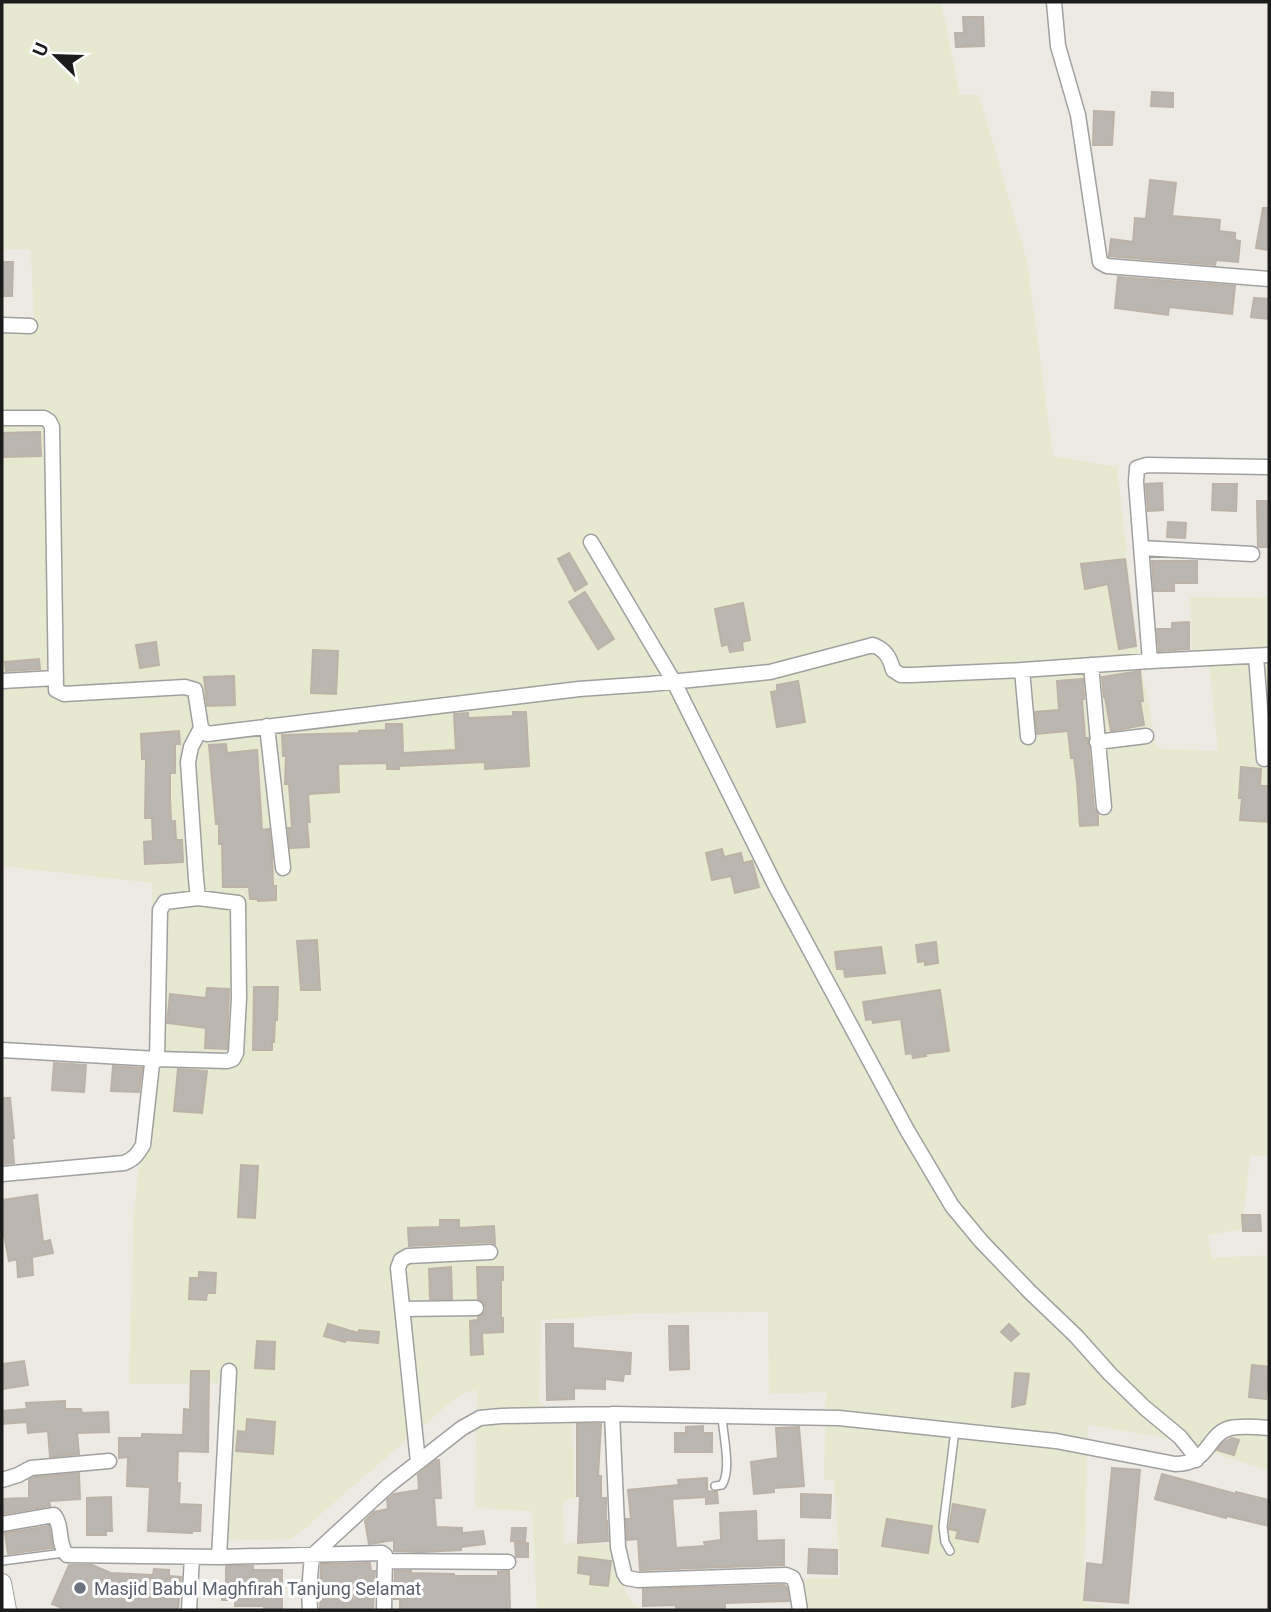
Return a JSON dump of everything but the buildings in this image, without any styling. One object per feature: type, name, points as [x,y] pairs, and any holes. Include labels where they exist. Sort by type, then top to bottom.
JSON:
[{"type":"street","points":[[1055,2],[1058,46],[1078,115],[1100,261],[1119,267],[1269,279]]},
{"type":"street","points":[[2,325],[30,326]]},
{"type":"street","points":[[2,418],[44,418],[52,427],[56,690],[64,694],[185,687],[195,690],[201,729],[191,747],[188,762],[198,898]]},
{"type":"street","points":[[1150,661],[1137,468],[1147,465],[1269,467]]},
{"type":"street","points":[[591,542],[674,682],[777,889],[907,1130],[952,1206],[1014,1275],[1110,1374],[1180,1437],[1196,1460]]},
{"type":"street","points":[[1141,548],[1252,554]]},
{"type":"street","points":[[201,729],[207,734],[579,690],[770,672],[873,645],[882,648],[893,670],[901,675],[1262,655],[1264,760]]},
{"type":"street","points":[[1091,665],[1104,807]]},
{"type":"street","points":[[1022,670],[1028,737]]},
{"type":"street","points":[[2,681],[56,678]]},
{"type":"street","points":[[267,726],[283,868]]},
{"type":"street","points":[[1097,742],[1146,736]]},
{"type":"street","points":[[2,1050],[157,1059],[233,1059],[236,1054],[239,998],[238,903],[198,898],[165,902],[160,910],[157,1059],[152,1064],[143,1145],[136,1157],[124,1163],[2,1174]]},
{"type":"street","points":[[418,1462],[398,1268],[401,1260],[408,1256],[490,1252]]},
{"type":"street","points":[[402,1310],[476,1308]]},
{"type":"street","points":[[219,1558],[229,1371]]},
{"type":"street","points":[[310,1610],[312,1556],[388,1485],[461,1428],[480,1418],[612,1415],[839,1418],[1056,1441],[1175,1464],[1196,1460],[1220,1433],[1230,1428],[1269,1428]]},
{"type":"street","points":[[612,1415],[618,1547],[627,1577],[638,1580],[786,1574],[793,1578],[796,1585],[800,1610]]},
{"type":"street","points":[[2,1480],[31,1468],[109,1461]]},
{"type":"street","points":[[2,1524],[54,1516],[58,1520],[62,1550],[67,1555],[219,1558],[382,1553],[385,1555],[384,1610]]},
{"type":"street","points":[[189,1610],[192,1557]]},
{"type":"street","points":[[385,1561],[508,1562]]},
{"type":"street","points":[[2,1583],[6,1610]]},
{"type":"lane","points":[[715,1486],[722,1485],[726,1479],[722,1416]]},
{"type":"lane","points":[[950,1552],[945,1542],[943,1527],[955,1429]]},
{"type":"lane","points":[[2,1561],[64,1553]]},
{"type":"green space","points":[[2,2],[941,2],[960,95],[979,95],[1027,261],[1053,456],[1117,467],[1137,645],[1157,749],[1218,751],[1208,652],[1192,653],[1190,597],[1269,598],[1269,1156],[1250,1156],[1242,1229],[1208,1235],[1212,1258],[1269,1255],[1269,1471],[1170,1439],[1088,1425],[1083,1602],[1109,1610],[804,1610],[801,1579],[841,1578],[834,1481],[824,1479],[826,1392],[769,1394],[768,1312],[645,1313],[541,1320],[539,1401],[572,1424],[575,1498],[563,1500],[564,1543],[614,1544],[624,1587],[631,1602],[643,1610],[537,1610],[532,1511],[475,1508],[477,1389],[465,1393],[447,1405],[292,1539],[216,1541],[229,1383],[129,1384],[134,1214],[153,1032],[152,883],[2,866],[2,329],[34,328],[31,250],[2,249]]},
{"type":"place","name":"Masjid Babul Maghfirah Tanjung Selamat","points":[[80,1588]]}]
